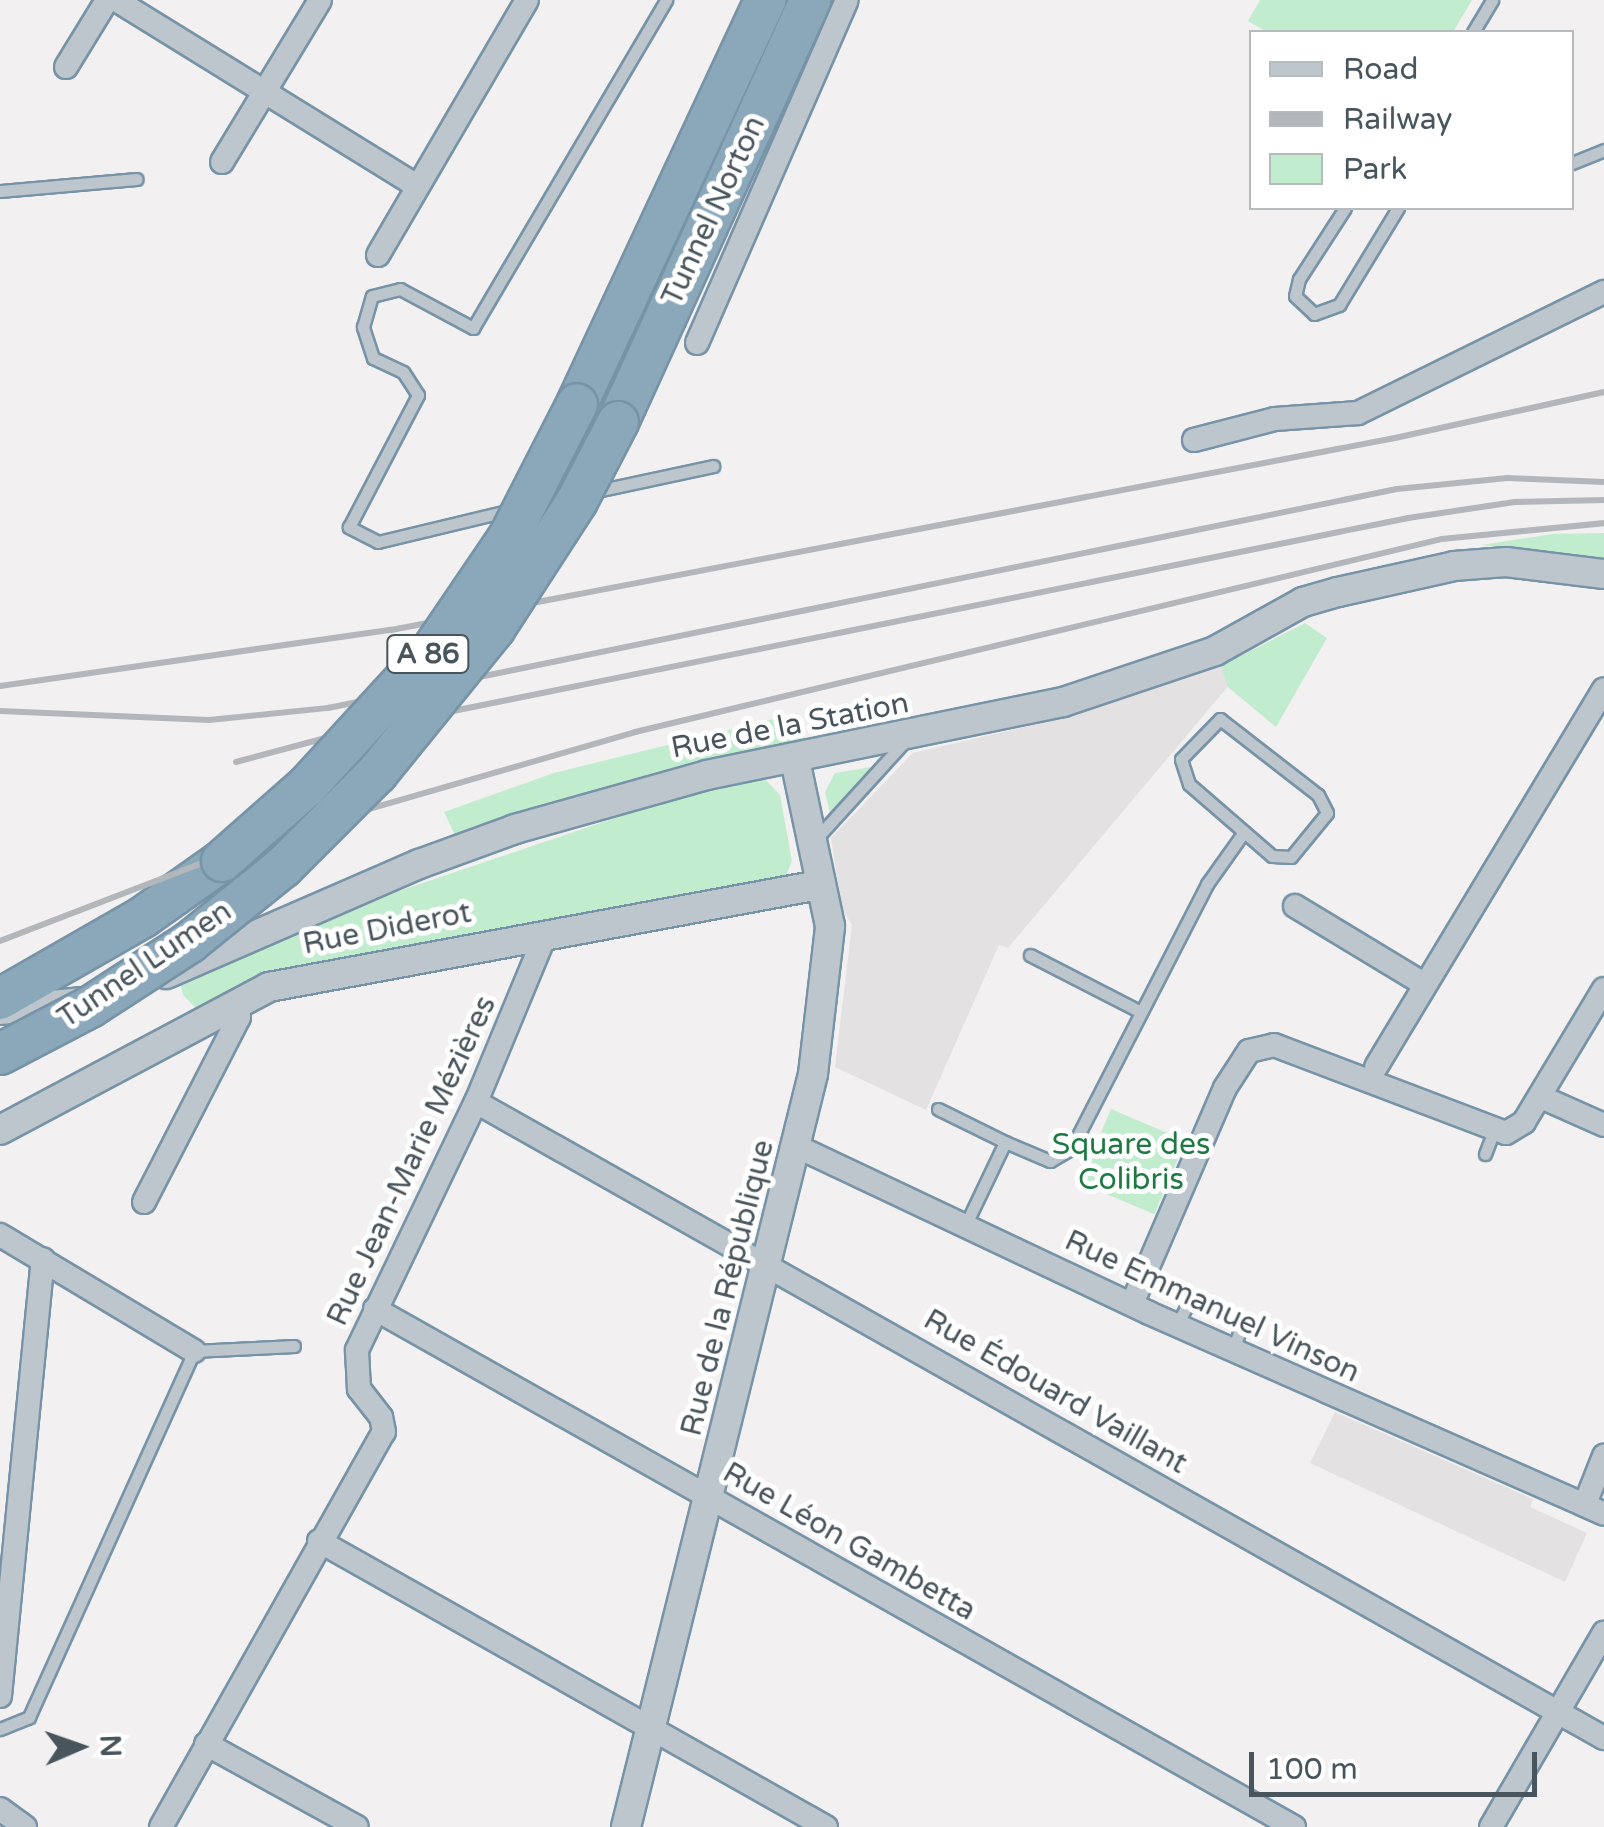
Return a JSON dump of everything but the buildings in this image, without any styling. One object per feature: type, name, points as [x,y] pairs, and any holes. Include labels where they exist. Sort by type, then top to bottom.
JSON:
[{"type":"highway","name":"Tunnel Norton","points":[[0,999],[143,917],[222,861],[307,786],[433,649],[508,537],[577,404],[765,0]]},
{"type":"highway","name":"Tunnel Norton","points":[[283,867],[377,772],[494,629],[577,501],[618,422],[810,0]]},
{"type":"highway","name":"Tunnel Lumen","points":[[0,1054],[190,942],[283,867]]},
{"type":"street","points":[[66,67],[107,0]]},
{"type":"street","points":[[116,0],[417,186]]},
{"type":"street","points":[[222,162],[320,0]]},
{"type":"street","points":[[378,255],[527,0]]},
{"type":"street","points":[[697,343],[848,0]]},
{"type":"street","points":[[1194,440],[1275,419],[1358,413],[1604,292]]},
{"type":"street","name":"Rue de la Station","points":[[0,1010],[103,998],[499,835],[644,790],[912,735],[1152,674],[1215,651],[1303,602],[1383,581],[1506,562],[1604,574]]},
{"type":"street","points":[[1376,1067],[1604,689]]},
{"type":"street","name":"Rue de la République","points":[[626,1827],[798,1148],[830,926],[795,760]]},
{"type":"street","name":"Rue Diderot","points":[[0,1130],[237,1002],[302,977],[544,938],[819,885]]},
{"type":"street","points":[[1295,906],[1424,984]]},
{"type":"street","name":"Rue Jean-Marie Mézières","points":[[160,1827],[318,1541],[384,1432],[355,1372],[375,1308],[476,1102],[544,938]]},
{"type":"street","points":[[1132,1304],[1224,1088],[1238,1064],[1260,1046],[1274,1045],[1494,1131],[1515,1130],[1541,1097],[1604,989]]},
{"type":"street","points":[[144,1202],[239,1017],[237,1002]]},
{"type":"street","points":[[1541,1097],[1604,1124]]},
{"type":"street","name":"Rue Édouard Vaillant","points":[[476,1102],[770,1262],[1604,1738]]},
{"type":"street","name":"Rue Emmanuel Vinson","points":[[798,1148],[1178,1326],[1594,1509]]},
{"type":"street","points":[[0,1235],[194,1351]]},
{"type":"street","points":[[0,1696],[43,1259]]},
{"type":"street","name":"Rue Léon Gambetta","points":[[375,1308],[1294,1827]]},
{"type":"street","points":[[1594,1509],[1604,1456]]},
{"type":"street","points":[[318,1541],[826,1827]]},
{"type":"street","points":[[1491,1827],[1604,1633]]},
{"type":"street","points":[[206,1744],[357,1827]]},
{"type":"street","points":[[0,1809],[26,1827]]},
{"type":"lane","points":[[539,504],[378,542],[349,527],[418,395],[402,372],[373,358],[363,327],[372,296],[400,288],[473,328],[666,0]]},
{"type":"lane","points":[[1474,30],[1492,0]]},
{"type":"lane","points":[[1574,162],[1604,150]]},
{"type":"lane","points":[[0,191],[136,178]]},
{"type":"lane","points":[[1344,210],[1299,280],[1295,296],[1314,314],[1339,304],[1397,210]]},
{"type":"lane","points":[[558,500],[713,466]]},
{"type":"lane","points":[[1220,719],[1318,795],[1327,813],[1291,857],[1272,856],[1244,832],[1189,784],[1181,759],[1220,719]]},
{"type":"lane","points":[[811,844],[912,735]]},
{"type":"lane","points":[[938,1109],[1038,1157],[1062,1158],[1207,884],[1244,832]]},
{"type":"lane","points":[[1030,956],[1141,1012]]},
{"type":"lane","points":[[1485,1154],[1494,1131]]},
{"type":"lane","points":[[964,1226],[1004,1142]]},
{"type":"lane","points":[[1178,1326],[1188,1303]]},
{"type":"lane","points":[[1234,1350],[1241,1326]]},
{"type":"lane","points":[[0,1729],[29,1717],[194,1351],[294,1346]]},
{"type":"shaded area","points":[[1221,666],[1230,684],[1008,948],[999,945],[926,1110],[835,1067],[852,925],[842,909],[831,838],[913,753],[1071,716]]},
{"type":"shaded area","points":[[1335,1412],[1533,1499],[1530,1507],[1587,1533],[1565,1582],[1310,1463]]},
{"type":"green space","points":[[1260,0],[1472,0],[1454,30],[1264,30],[1248,21]]},
{"type":"green space","points":[[1604,533],[1604,559],[1482,545],[1552,534]]},
{"type":"green space","points":[[1305,623],[1327,638],[1276,727],[1228,687],[1221,666]]},
{"type":"green space","points":[[797,713],[805,741],[600,788],[456,837],[444,812],[554,773]]},
{"type":"green space","points":[[877,766],[835,814],[830,813],[825,792],[835,773]]},
{"type":"green space","points":[[763,777],[780,795],[792,861],[785,878],[300,968],[197,1009],[183,995],[180,982],[402,890],[677,797]]},
{"type":"green space","name":"Square des Colibris","points":[[1111,1109],[1186,1141],[1154,1214],[1080,1183]]},
{"type":"railway","points":[[0,686],[391,630],[1395,438],[1604,392]]},
{"type":"railway","points":[[0,711],[209,720],[328,708],[1397,489],[1507,478],[1604,482]]},
{"type":"railway","points":[[236,762],[344,733],[1408,518],[1515,502],[1604,500]]},
{"type":"railway","points":[[0,941],[265,839],[635,732],[1442,539],[1604,523]]}]
